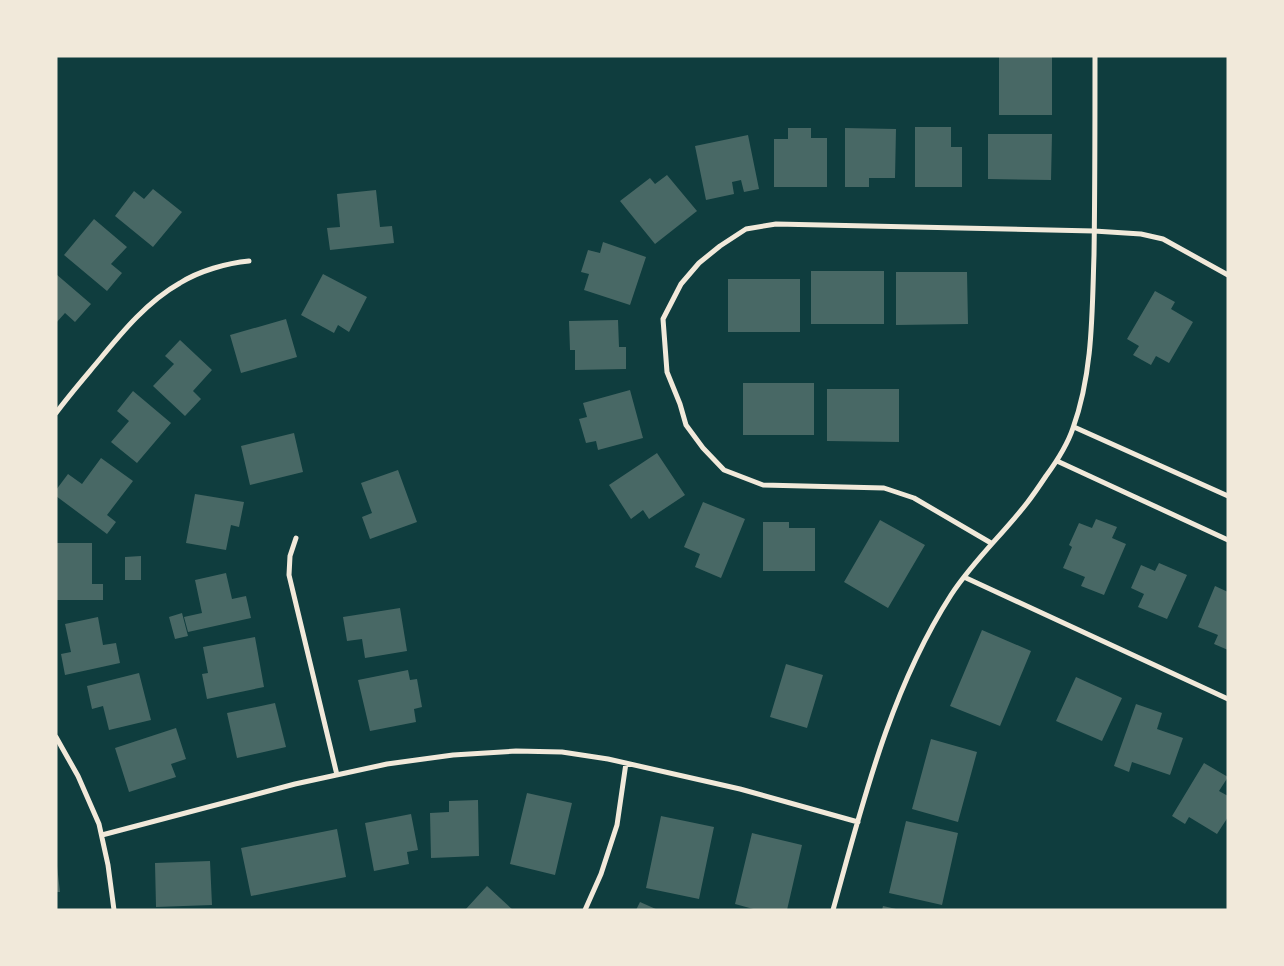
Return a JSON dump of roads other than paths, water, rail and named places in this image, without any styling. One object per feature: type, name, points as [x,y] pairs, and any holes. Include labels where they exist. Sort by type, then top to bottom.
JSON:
[{"type":"street","points":[[833,910],[887,730],[901,691],[923,644],[951,595],[977,559],[1027,504],[1057,461],[1074,427],[1084,392],[1092,325],[1095,56]]},
{"type":"street","points":[[991,544],[914,498],[884,488],[763,485],[724,470],[703,448],[686,425],[667,372],[663,319],[681,284],[699,264],[720,246],[746,229],[776,224],[1094,231],[1141,234],[1163,239],[1228,275]]},
{"type":"street","points":[[56,412],[126,328],[151,304],[179,283],[197,274],[235,262],[249,261]]},
{"type":"street","points":[[1074,427],[1228,496]]},
{"type":"street","points":[[1057,461],[1228,540]]},
{"type":"street","points":[[296,538],[290,556],[290,574],[336,775]]},
{"type":"street","points":[[964,577],[1228,699]]},
{"type":"street","points":[[56,737],[78,776],[102,835],[114,910]]},
{"type":"street","points":[[102,835],[295,784],[388,764],[453,755],[516,751],[562,752],[608,759],[740,790],[858,822]]},
{"type":"street","points":[[585,910],[602,874],[616,825],[626,763]]}]
